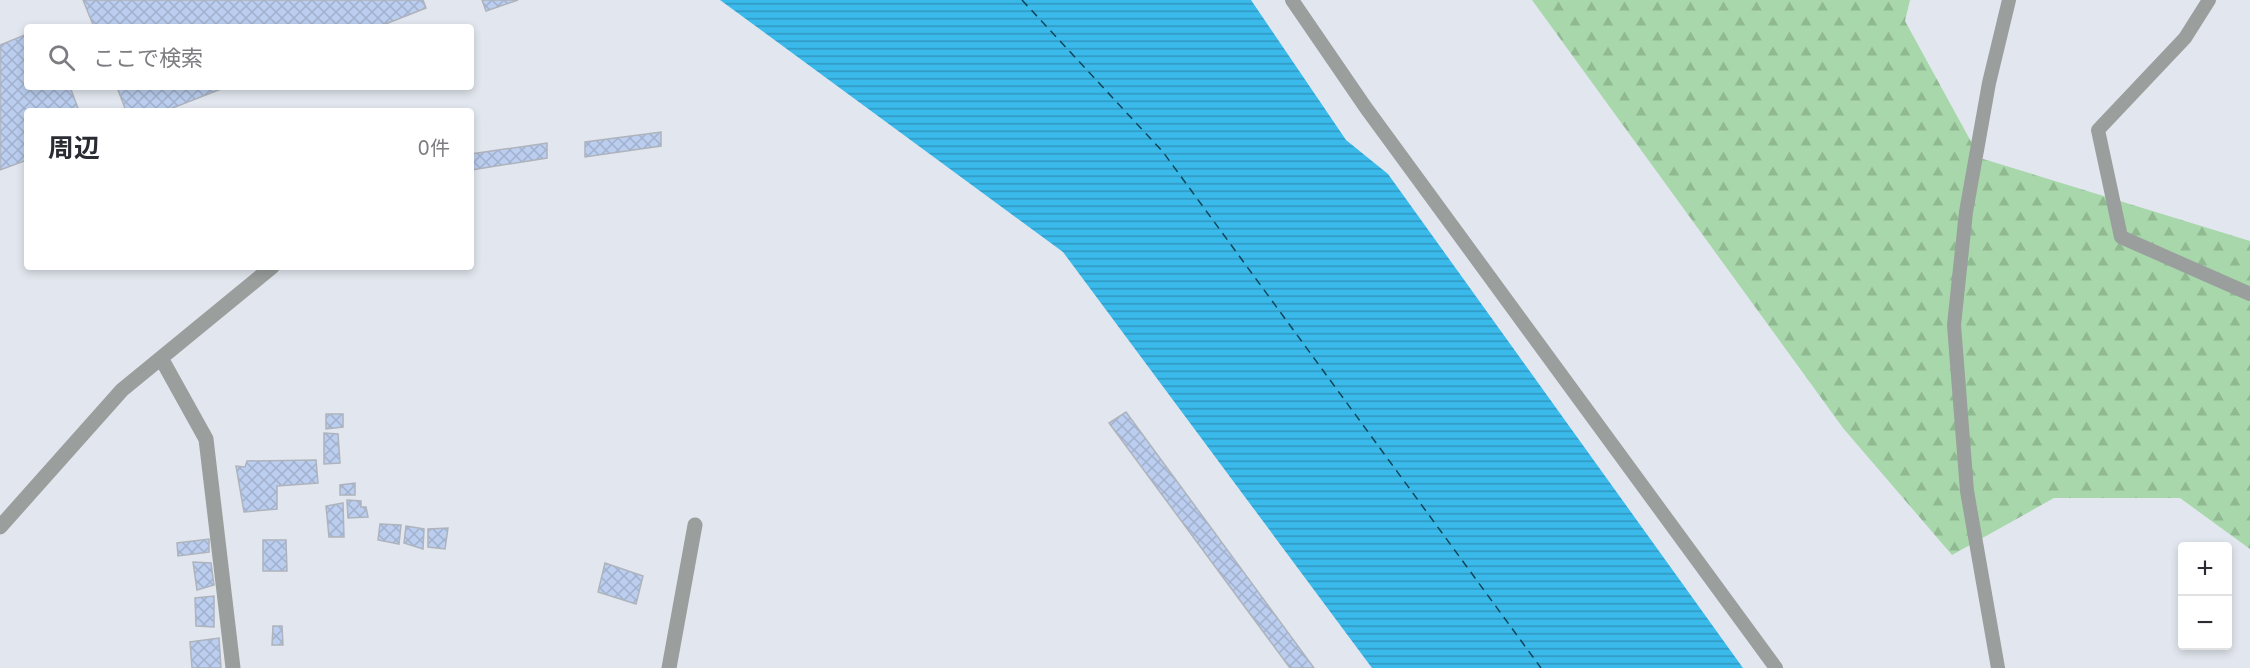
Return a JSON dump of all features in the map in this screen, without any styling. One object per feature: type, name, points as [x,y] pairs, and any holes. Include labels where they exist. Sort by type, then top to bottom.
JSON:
[{"type":"street","points":[[0,527],[122,390],[268,270]]},
{"type":"street","points":[[161,358],[206,439],[233,668]]},
{"type":"street","points":[[669,668],[695,525]]},
{"type":"lane","points":[[1292,0],[1373,118],[1776,668]]},
{"type":"lane","points":[[1998,668],[1967,491],[1954,325],[1966,212],[1989,83],[2009,0]]},
{"type":"lane","points":[[2209,0],[2185,38],[2098,130],[2121,237],[2250,294]]},
{"type":"green space","points":[[1532,0],[1910,0],[1905,21],[1980,158],[2250,241],[2250,549],[2180,498],[2054,498],[1952,555],[1843,428]]},
{"type":"water","points":[[720,0],[1251,0],[1346,140],[1388,174],[1743,668],[1372,668],[1063,252]]},
{"type":"building","points":[[83,0],[423,0],[426,8],[386,24],[93,24]]},
{"type":"building","points":[[482,0],[518,0],[486,11]]},
{"type":"building","points":[[24,35],[24,90],[71,90],[78,108],[24,108],[24,161],[0,170],[0,45]]},
{"type":"building","points":[[118,90],[218,90],[173,108],[125,108]]},
{"type":"building","points":[[661,132],[661,146],[585,157],[585,142]]},
{"type":"building","points":[[547,143],[547,158],[474,170],[474,154]]},
{"type":"building","points":[[1126,412],[1314,668],[1290,668],[1109,423]]},
{"type":"building","points":[[326,414],[343,414],[343,427],[326,429]]},
{"type":"building","points":[[324,433],[338,434],[340,463],[324,464]]},
{"type":"building","points":[[316,460],[318,483],[277,486],[277,509],[244,512],[236,466],[245,467],[247,461]]},
{"type":"building","points":[[355,483],[355,495],[340,495],[340,485]]},
{"type":"building","points":[[347,500],[361,501],[361,507],[366,507],[368,517],[348,518]]},
{"type":"building","points":[[343,503],[344,537],[329,537],[326,506]]},
{"type":"building","points":[[380,524],[401,525],[399,544],[378,540]]},
{"type":"building","points":[[406,526],[424,529],[423,549],[404,543]]},
{"type":"building","points":[[448,528],[445,549],[428,547],[428,529]]},
{"type":"building","points":[[209,539],[209,552],[178,556],[177,543]]},
{"type":"building","points":[[263,540],[286,540],[287,571],[263,571]]},
{"type":"building","points":[[193,562],[211,563],[214,585],[197,590]]},
{"type":"building","points":[[605,563],[643,576],[636,604],[598,592]]},
{"type":"building","points":[[214,596],[214,627],[196,626],[195,598]]},
{"type":"building","points":[[273,626],[282,626],[283,645],[272,645]]},
{"type":"building","points":[[219,638],[221,668],[192,668],[190,642]]},
{"type":"ferry route","points":[[1022,0],[1163,152],[1541,668]]}]
